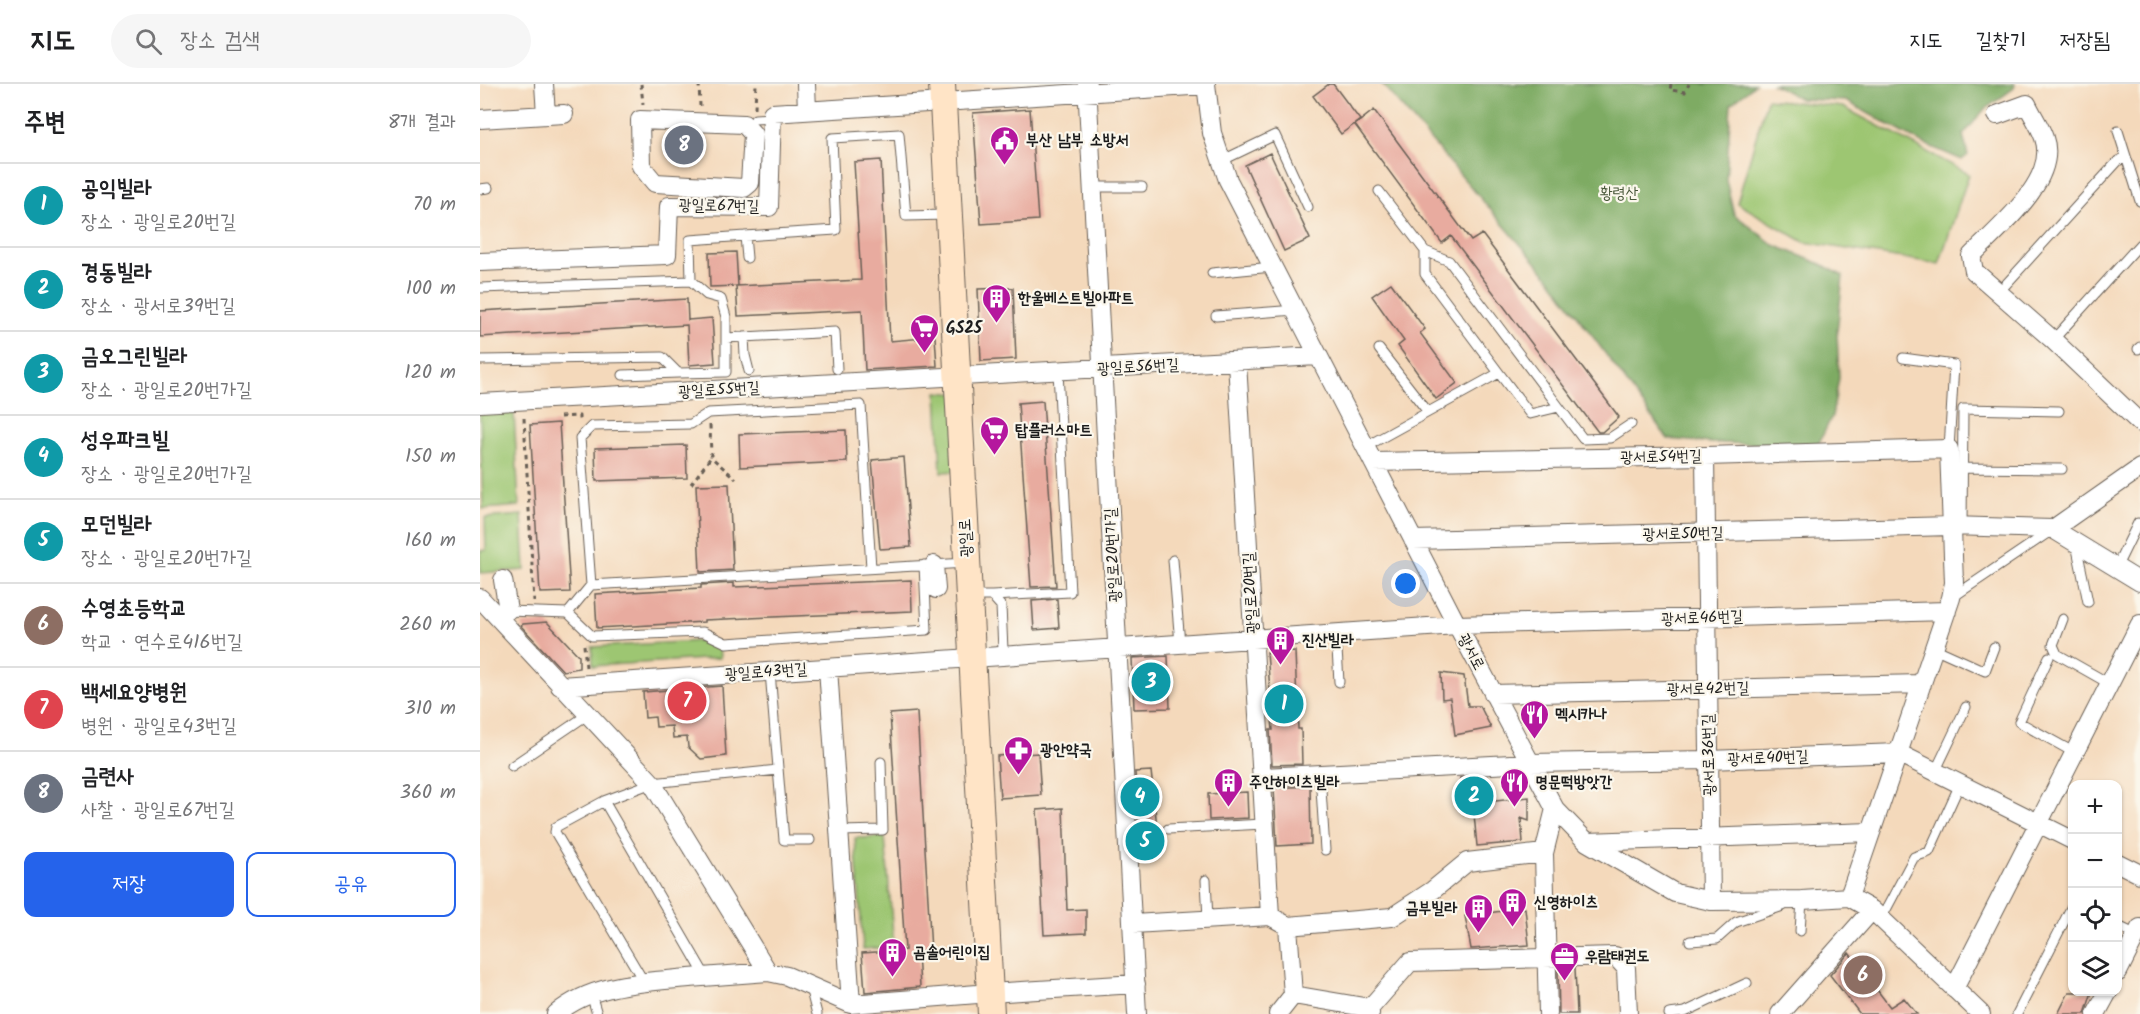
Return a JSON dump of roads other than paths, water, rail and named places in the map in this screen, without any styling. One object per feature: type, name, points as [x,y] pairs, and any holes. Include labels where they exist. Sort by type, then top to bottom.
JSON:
[{"type":"street","points":[[480,119],[555,114],[544,84]]},
{"type":"street","points":[[806,84],[807,111],[942,93],[1206,85]]},
{"type":"street","name":"광서로","points":[[1206,85],[1212,133],[1227,180],[1457,625],[1555,809]]},
{"type":"street","name":"광일로20번가길","points":[[1087,88],[1137,1014]]},
{"type":"street","name":"광일로","points":[[942,93],[967,563],[980,596],[972,658],[990,1003]]},
{"type":"street","points":[[1997,115],[2027,104],[2044,139],[2046,163],[2035,189],[1971,256],[1974,271],[2053,340],[2140,423]]},
{"type":"street","name":"광일로67번길","points":[[480,262],[667,255],[669,206],[769,207],[764,119],[772,113],[807,111]]},
{"type":"street","points":[[640,120],[744,124],[753,134],[750,183],[744,188],[655,183],[642,166],[640,120]]},
{"type":"street","name":"광일로56번길","points":[[957,377],[1318,356]]},
{"type":"street","name":"광일로20번길","points":[[1237,362],[1270,916]]},
{"type":"street","name":"광일로55번길","points":[[480,403],[957,377]]},
{"type":"street","points":[[1849,897],[1949,604],[1954,583],[1957,526],[1949,449]]},
{"type":"street","name":"광서로54번길","points":[[1369,455],[1705,456],[1949,449]]},
{"type":"street","name":"광서로36번길","points":[[1705,456],[1711,901]]},
{"type":"street","points":[[2140,468],[2053,530],[2140,582]]},
{"type":"street","name":"광서로50번길","points":[[1413,540],[1957,526],[2053,530]]},
{"type":"street","points":[[929,565],[936,589]]},
{"type":"street","points":[[503,580],[504,615]]},
{"type":"street","points":[[480,598],[504,615],[560,686],[652,783],[768,972]]},
{"type":"street","name":"광서로46번길","points":[[1180,644],[1457,625],[1707,618],[1949,604]]},
{"type":"street","points":[[1954,989],[2140,624]]},
{"type":"street","name":"광일로43번길","points":[[560,686],[972,658],[1076,645],[1118,648],[1180,644]]},
{"type":"street","points":[[828,668],[851,1004]]},
{"type":"street","name":"광서로42번길","points":[[1493,694],[1922,684]]},
{"type":"street","points":[[1898,753],[2068,838]]},
{"type":"street","name":"광서로40번길","points":[[1262,777],[1530,763],[1709,760],[1898,753]]},
{"type":"street","points":[[1555,809],[1587,842],[1675,893],[1711,901],[1849,897],[1876,914],[1981,1014]]},
{"type":"street","points":[[1548,1014],[1544,854],[1555,809]]},
{"type":"street","points":[[1587,842],[1871,832]]},
{"type":"street","points":[[1132,924],[1270,916],[1288,926],[1392,917],[1433,890],[1467,862],[1544,854]]},
{"type":"street","points":[[2122,865],[2140,874]]},
{"type":"street","points":[[1780,1014],[1876,914]]},
{"type":"street","points":[[1278,1014],[1293,995],[1288,926]]},
{"type":"street","points":[[2122,964],[2138,931]]},
{"type":"street","points":[[1293,995],[1370,1011],[1410,963],[1615,956],[1626,968],[1628,1014]]},
{"type":"street","points":[[556,1014],[569,1003],[591,994],[632,983],[768,972],[787,976],[851,1004],[990,1003],[1136,984]]},
{"type":"street","points":[[2096,1014],[2106,996]]},
{"type":"lane","points":[[2118,131],[2140,201]]},
{"type":"lane","points":[[691,281],[690,240],[836,230],[832,138],[899,134],[906,216],[948,214]]},
{"type":"lane","points":[[1221,161],[1275,135],[1308,207]]},
{"type":"lane","points":[[1998,292],[2118,160],[2126,157]]},
{"type":"lane","points":[[2130,168],[2140,166]]},
{"type":"lane","points":[[1093,187],[1142,187]]},
{"type":"lane","points":[[1379,191],[1425,251],[1449,261],[1583,438],[1610,438],[1630,424]]},
{"type":"lane","points":[[745,236],[747,258]]},
{"type":"lane","points":[[2053,340],[2140,244]]},
{"type":"lane","points":[[1425,251],[1425,274],[1530,414],[1559,408]]},
{"type":"lane","points":[[1212,273],[1272,267]]},
{"type":"lane","points":[[480,288],[691,281],[707,295],[721,299],[726,317],[726,372],[623,375]]},
{"type":"lane","points":[[1216,316],[1295,310]]},
{"type":"lane","points":[[726,338],[835,332],[837,369]]},
{"type":"lane","points":[[744,337],[749,371]]},
{"type":"lane","points":[[1379,349],[1428,412]]},
{"type":"lane","points":[[480,360],[662,357],[678,373]]},
{"type":"lane","points":[[1903,358],[1954,365],[1949,449]]},
{"type":"lane","points":[[980,596],[1070,592],[1058,372]]},
{"type":"lane","points":[[1369,455],[1428,412],[1499,373]]},
{"type":"lane","points":[[568,613],[591,585],[580,438],[592,426],[691,424],[708,413],[861,405],[871,568]]},
{"type":"lane","points":[[1957,526],[1963,468],[1963,409],[2059,411]]},
{"type":"lane","points":[[1963,468],[2062,469]]},
{"type":"lane","points":[[2116,568],[2138,522]]},
{"type":"lane","points":[[1949,604],[2053,530]]},
{"type":"lane","points":[[2076,544],[2088,602]]},
{"type":"lane","points":[[1173,560],[1180,644]]},
{"type":"lane","points":[[591,585],[967,563]]},
{"type":"lane","points":[[504,615],[568,613],[592,636],[704,632],[726,643],[927,630],[929,565]]},
{"type":"lane","points":[[980,596],[1001,606],[1003,650]]},
{"type":"lane","points":[[2063,619],[2053,645],[2057,654],[2110,684]]},
{"type":"lane","points":[[1336,633],[1339,682]]},
{"type":"lane","points":[[1934,648],[1985,671],[1994,647]]},
{"type":"lane","points":[[2049,657],[2019,722],[2075,753]]},
{"type":"lane","points":[[770,672],[784,840],[810,840]]},
{"type":"lane","points":[[1935,772],[1966,707]]},
{"type":"lane","points":[[512,766],[587,715]]},
{"type":"lane","points":[[840,831],[883,830],[881,762]]},
{"type":"lane","points":[[644,982],[555,832],[556,827],[604,801],[652,783],[778,770]]},
{"type":"lane","points":[[1320,774],[1325,849]]},
{"type":"lane","points":[[1876,914],[1914,857],[1929,852],[1960,784]]},
{"type":"lane","points":[[604,801],[706,977]]},
{"type":"lane","points":[[1168,830],[1264,824]]},
{"type":"lane","points":[[1206,880],[1208,919]]},
{"type":"lane","points":[[1690,941],[1717,939],[1736,922],[1802,900],[1800,931]]},
{"type":"lane","points":[[2017,1014],[2068,914]]},
{"type":"lane","points":[[2122,927],[2138,931]]},
{"type":"lane","points":[[1669,1014],[1686,1012],[1747,983]]},
{"type":"lane","points":[[810,986],[817,1014]]},
{"type":"lane","points":[[591,994],[597,1014]]},
{"type":"place","name":"금련사","points":[[684,145]]},
{"type":"place","name":"부산 남부 소방서","points":[[1005,166]]},
{"type":"place","name":"한울베스트빌아파트","points":[[997,324]]},
{"type":"place","name":"GS25","points":[[925,354]]},
{"type":"place","name":"탑플러스마트","points":[[994,456]]},
{"type":"place","name":"진산빌라","points":[[1281,666]]},
{"type":"place","name":"금오그린빌라","points":[[1151,682]]},
{"type":"place","name":"백세요양병원","points":[[687,701]]},
{"type":"place","name":"공익빌라","points":[[1284,704]]},
{"type":"place","name":"멕시카나","points":[[1534,740]]},
{"type":"place","name":"광안약국","points":[[1019,776]]},
{"type":"place","name":"경동빌라","points":[[1474,796]]},
{"type":"place","name":"성우파크빌","points":[[1140,797]]},
{"type":"place","name":"주안하이츠빌라","points":[[1228,808]]},
{"type":"place","name":"명문떡방앗간","points":[[1514,808]]},
{"type":"place","name":"모던빌라","points":[[1145,841]]},
{"type":"place","name":"신영하이츠","points":[[1513,928]]},
{"type":"place","name":"금부빌라","points":[[1478,934]]},
{"type":"place","name":"수영초등학교","points":[[1863,975]]},
{"type":"place","name":"곰솔어린이집","points":[[892,978]]},
{"type":"place","name":"우람태권도","points":[[1564,982]]},
{"type":"park label","name":"황령산","points":[[1619,193]]}]
